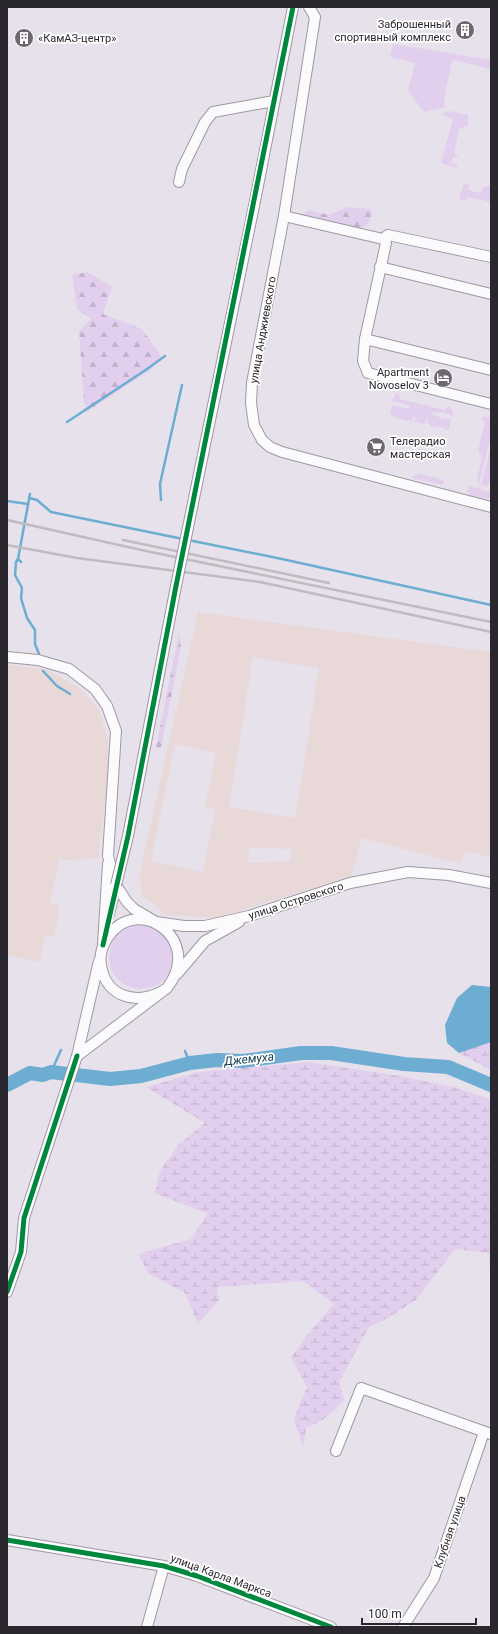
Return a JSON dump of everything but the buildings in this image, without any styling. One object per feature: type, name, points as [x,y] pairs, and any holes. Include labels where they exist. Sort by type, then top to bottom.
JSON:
[{"type":"street","points":[[7,1292],[21,1252],[24,1218],[76,1058],[128,836],[176,586],[293,7]]},
{"type":"street","name":"улица Анджиевского","points":[[309,7],[315,17],[284,216],[252,383],[251,403],[254,425],[262,440],[270,447],[282,452],[491,507]]},
{"type":"street","points":[[180,182],[182,169],[205,122],[213,112],[274,101]]},
{"type":"street","points":[[284,216],[383,239],[386,243],[365,339],[362,361],[368,373],[491,404]]},
{"type":"street","points":[[383,239],[388,234],[491,257]]},
{"type":"street","points":[[380,267],[491,294]]},
{"type":"street","points":[[365,339],[491,370]]},
{"type":"street","points":[[7,657],[38,660],[69,669],[95,689],[108,706],[116,732],[102,948],[100,959],[103,974],[111,987],[124,996],[139,999],[154,996],[169,985],[178,968],[178,952],[172,938],[156,922],[140,920],[125,923],[112,931],[102,948]]},
{"type":"street","points":[[108,856],[116,885]]},
{"type":"street","name":"улица Островского","points":[[116,885],[127,902],[134,909],[156,922],[184,926],[205,926],[249,916],[350,883],[408,872],[449,875],[491,883]]},
{"type":"street","points":[[76,1058],[169,985],[205,941],[249,916]]},
{"type":"street","points":[[336,1451],[361,1388],[488,1433]]},
{"type":"street","name":"Клубная улица","points":[[403,1627],[434,1578],[488,1433]]},
{"type":"street","name":"улица Карла Маркса","points":[[7,1540],[164,1566],[197,1576],[331,1627]]},
{"type":"street","points":[[147,1627],[164,1566]]},
{"type":"shaded area","points":[[198,612],[491,652],[491,857],[464,851],[461,864],[362,838],[351,876],[216,918],[166,915],[141,894],[140,872]],"holes":[[[253,657],[319,668],[295,818],[229,807]],[[175,744],[216,753],[205,807],[215,809],[203,872],[151,861]],[[249,848],[291,849],[291,861],[248,863]]]},
{"type":"shaded area","points":[[7,665],[46,669],[81,689],[100,712],[108,741],[109,766],[98,859],[59,860],[50,902],[60,906],[54,937],[45,935],[40,962],[7,955]]},
{"type":"green space","points":[[393,44],[491,60],[491,69],[453,60],[444,99],[445,107],[424,112],[408,91],[415,63],[390,57]]},
{"type":"green space","points":[[450,111],[468,115],[468,125],[459,129],[454,153],[459,158],[453,157],[451,163],[458,165],[456,168],[441,163],[453,119],[443,114]]},
{"type":"green space","points":[[464,183],[469,185],[468,190],[481,193],[482,188],[491,185],[491,202],[468,197],[466,201],[459,199]]},
{"type":"green space","points":[[347,207],[370,209],[372,212],[369,223],[360,230],[301,216],[308,210],[329,215]]},
{"type":"green space","points":[[87,272],[112,287],[103,314],[142,329],[161,356],[152,369],[88,411],[84,401],[79,331],[91,319],[77,309],[72,275]]},
{"type":"green space","points":[[396,394],[399,394],[400,399],[445,410],[448,406],[451,407],[453,412],[452,417],[449,414],[432,412],[432,414],[441,418],[451,419],[449,430],[430,426],[430,424],[427,424],[428,419],[426,419],[425,424],[415,422],[416,417],[414,416],[412,421],[394,417],[390,413],[392,405],[409,409],[410,406],[392,401]]},
{"type":"green space","points":[[483,416],[491,418],[491,435],[479,484],[477,480],[482,456],[478,452],[485,421],[482,420]]},
{"type":"green space","points":[[491,446],[491,477],[487,487],[481,485]]},
{"type":"green space","points":[[419,473],[444,480],[443,485],[411,478]]},
{"type":"green space","points":[[469,486],[491,492],[489,498],[486,501],[469,497],[470,493],[467,492]]},
{"type":"green space","points":[[179,633],[181,648],[161,748],[156,747]]},
{"type":"green space","points":[[135,925],[147,925],[164,934],[171,945],[173,957],[171,969],[164,980],[147,989],[135,989],[123,984],[114,975],[109,963],[109,951],[114,939],[123,930]]},
{"type":"green space","points":[[491,1042],[491,1070],[459,1053]]},
{"type":"green space","points":[[308,1062],[400,1076],[454,1087],[491,1100],[491,1292],[489,1253],[455,1249],[416,1300],[388,1318],[369,1327],[339,1382],[344,1400],[324,1419],[306,1428],[303,1448],[294,1418],[307,1387],[291,1358],[308,1334],[334,1304],[303,1281],[217,1287],[219,1300],[198,1324],[185,1293],[148,1273],[138,1254],[191,1239],[208,1214],[155,1193],[160,1171],[179,1144],[205,1123],[146,1087],[199,1072]]},
{"type":"water","points":[[472,985],[491,987],[491,1042],[459,1053],[447,1043],[445,1025],[457,998]]},
{"type":"waterway","points":[[67,422],[165,356]]},
{"type":"waterway","points":[[161,500],[160,484],[182,385]]},
{"type":"waterway","points":[[21,562],[18,559],[30,494]]},
{"type":"waterway","points":[[29,498],[37,500],[51,512],[183,539]]},
{"type":"waterway","points":[[7,501],[28,504]]},
{"type":"waterway","points":[[188,540],[491,605]]},
{"type":"waterway","points":[[18,559],[16,562],[15,575],[22,588],[21,598],[27,618],[35,630],[35,644],[39,654]]},
{"type":"waterway","points":[[43,671],[57,686],[70,694]]},
{"type":"waterway","points":[[51,1072],[61,1050]]},
{"type":"waterway","points":[[185,1051],[190,1063]]},
{"type":"waterway","name":"Джемуха","points":[[7,1085],[30,1073],[43,1075],[51,1072],[110,1079],[141,1076],[190,1063],[217,1060],[243,1061],[301,1053],[331,1053],[404,1064],[448,1067],[491,1085]]},
{"type":"railway","points":[[7,520],[146,551],[491,622]]},
{"type":"railway","points":[[123,540],[329,583]]},
{"type":"railway","points":[[7,545],[77,558],[260,582],[491,632]]},
{"type":"cycle path","points":[[103,945],[128,836],[176,586],[293,7]]},
{"type":"cycle path","points":[[7,1292],[21,1252],[24,1218],[77,1056]]},
{"type":"cycle path","points":[[7,1540],[164,1566],[197,1576],[331,1627]]},
{"type":"place","name":"Заброшенный спортивный комплекс","points":[[465,30]]},
{"type":"place","name":"«КамАЗ-центр»","points":[[24,38]]},
{"type":"place","name":"Apartment Novoselov 3","points":[[443,378]]},
{"type":"place","name":"Телерадио мастерская","points":[[376,447]]}]
